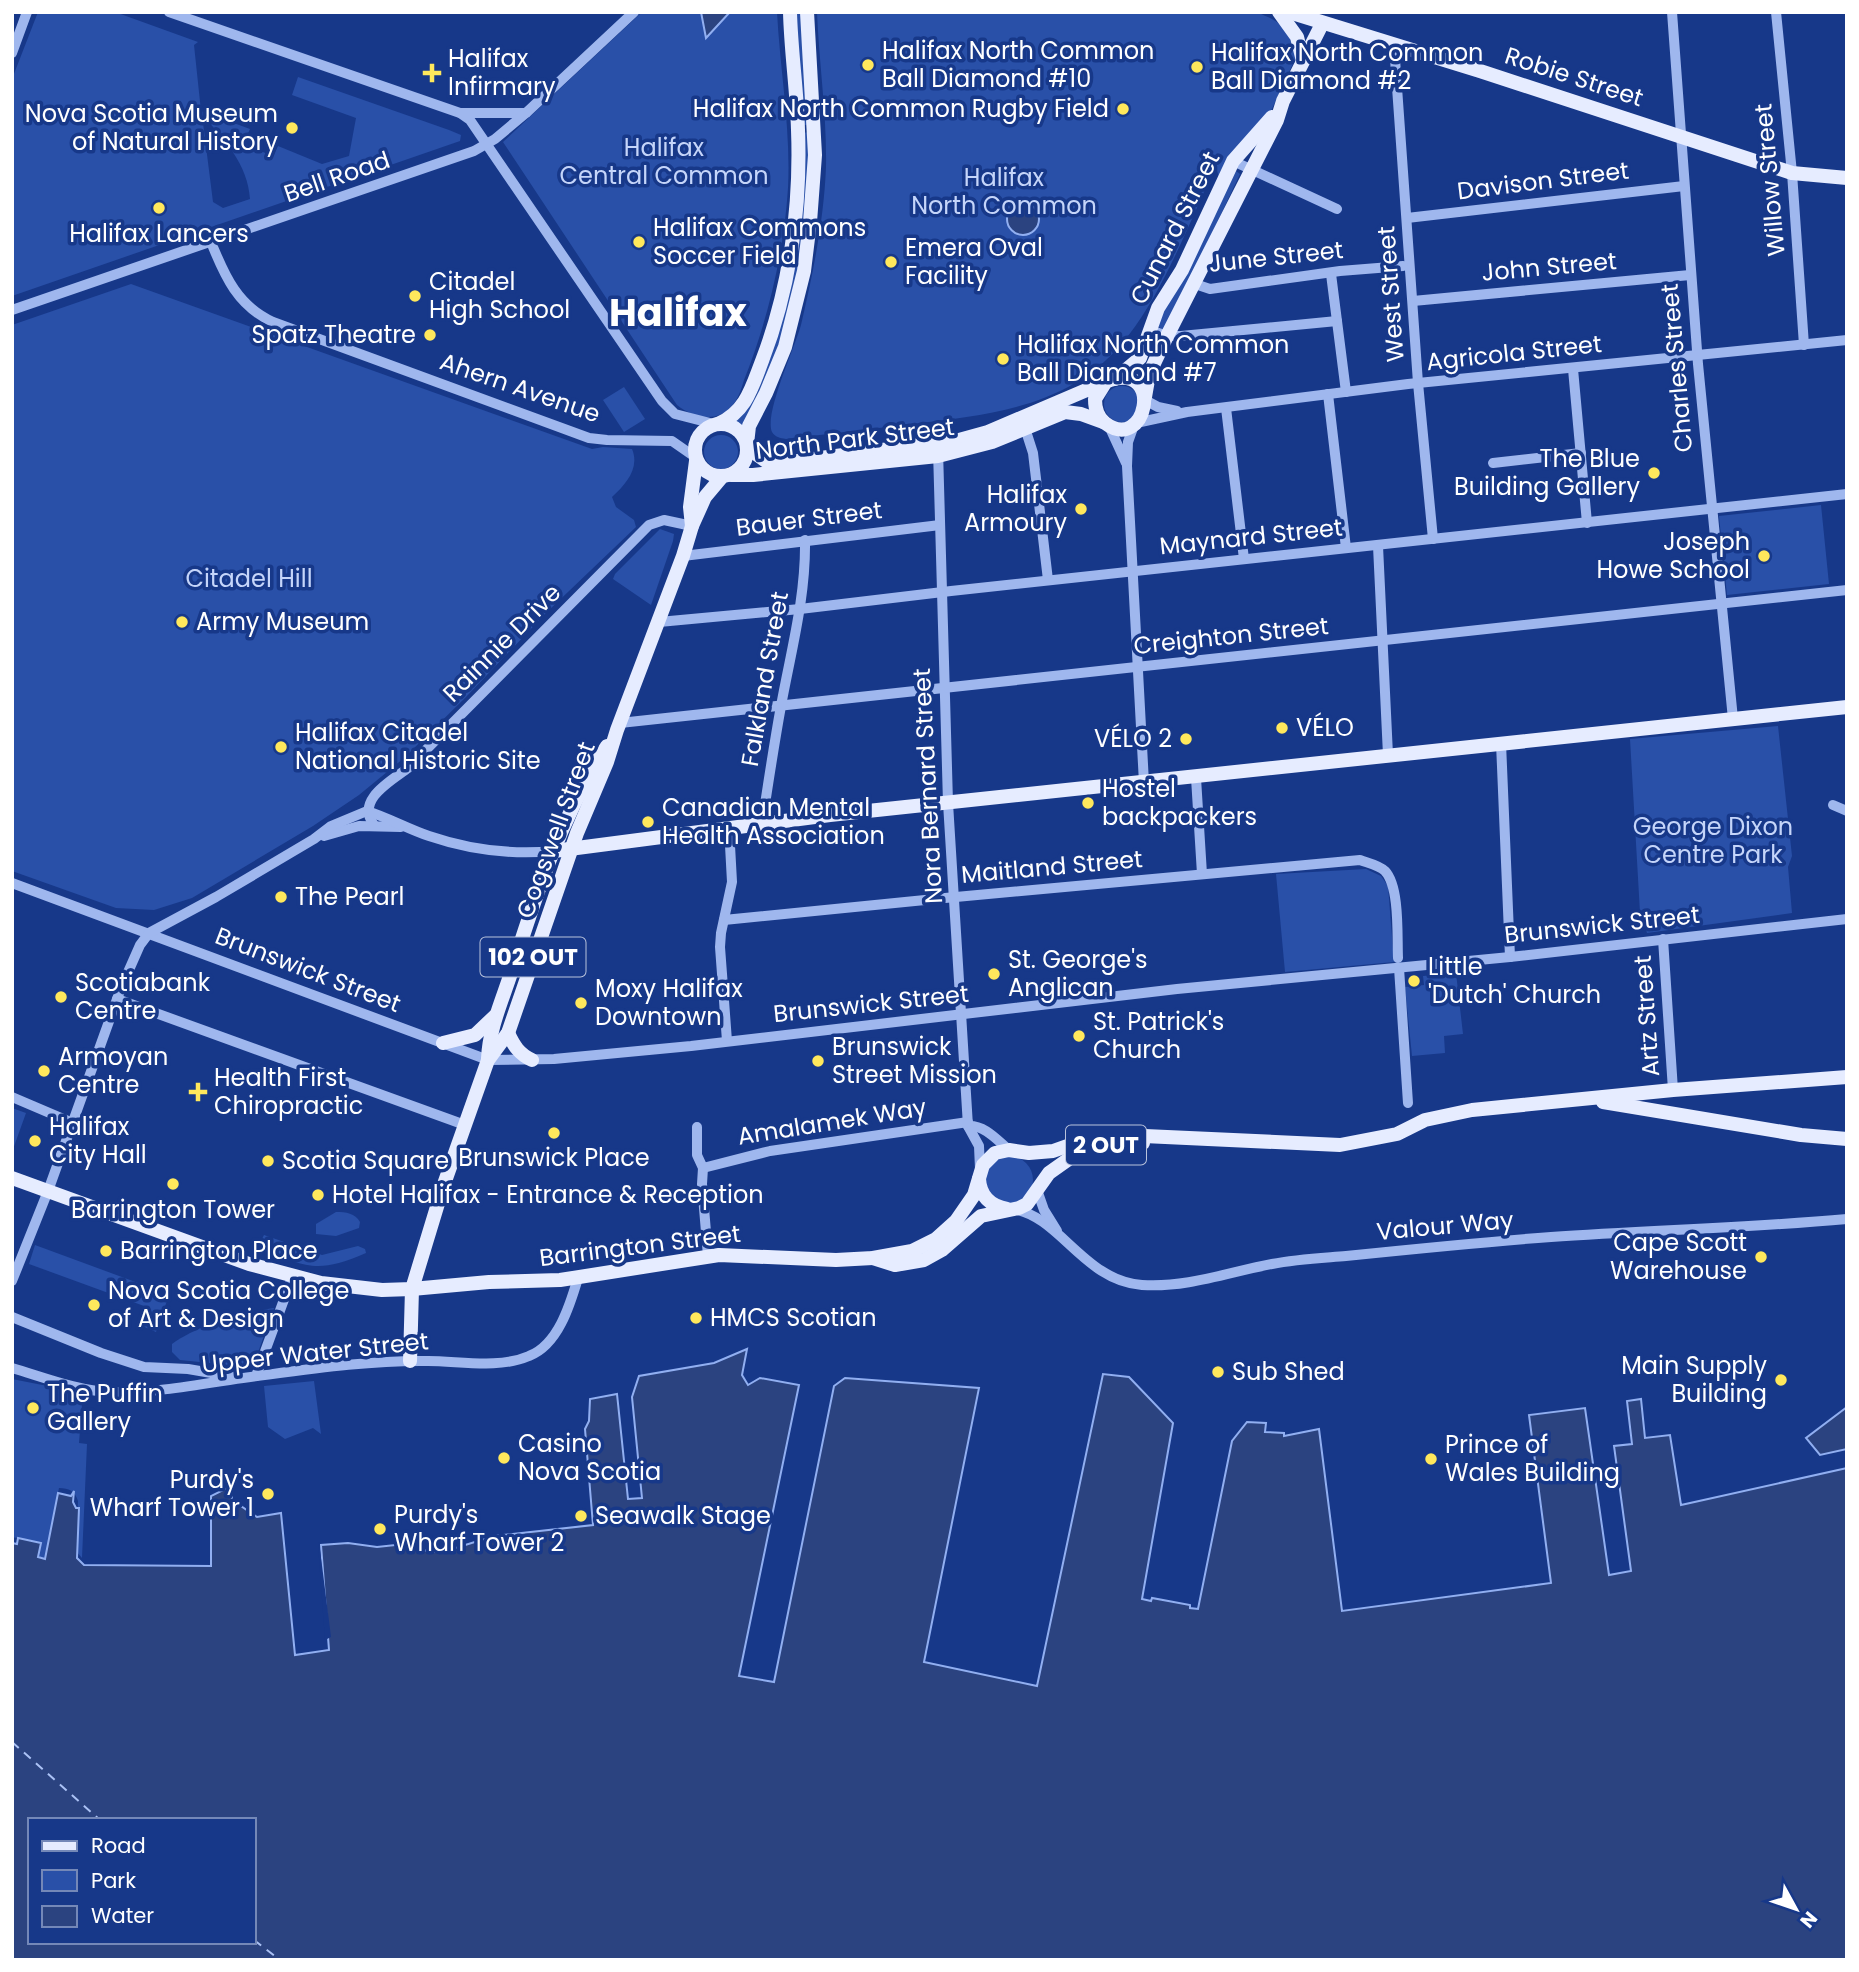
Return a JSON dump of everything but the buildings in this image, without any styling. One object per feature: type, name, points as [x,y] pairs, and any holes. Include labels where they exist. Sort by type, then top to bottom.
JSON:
[{"type":"main road","points":[[726,476],[707,472],[696,459],[697,439],[702,432],[734,416],[750,393],[769,343],[787,271],[799,171],[790,12]]},
{"type":"main road","name":"102 OUT","points":[[726,476],[743,463],[749,426],[772,382],[785,347],[804,271],[815,155],[807,12]]},
{"type":"main road","points":[[1279,12],[1297,37],[1303,61]]},
{"type":"main road","name":"Robie Street","points":[[1289,12],[1325,18],[1394,45],[1792,173],[1847,178]]},
{"type":"main road","name":"Cunard Street","points":[[1145,399],[1149,374],[1277,120],[1283,101],[1325,18]]},
{"type":"main road","name":"Cunard Street","points":[[1110,381],[1140,358],[1158,308],[1182,270],[1233,161],[1283,101]]},
{"type":"main road","points":[[1110,381],[1134,382],[1145,399],[1142,416],[1135,424],[1126,428],[1106,424],[1096,411],[1096,399],[1110,381]]},
{"type":"main road","name":"North Park Street","points":[[747,446],[766,461],[782,463],[938,450],[1110,381]]},
{"type":"main road","name":"North Park Street","points":[[726,476],[753,475],[992,442],[1065,412],[1081,414],[1106,424]]},
{"type":"main road","points":[[716,424],[739,431],[747,446]]},
{"type":"main road","name":"Cogswell Street","points":[[692,526],[690,507],[696,459]]},
{"type":"main road","name":"Cogswell Street","points":[[488,1060],[508,1033],[585,809],[607,762],[692,526],[705,496],[726,476]]},
{"type":"main road","points":[[554,851],[729,827],[1847,707]]},
{"type":"main road","name":"Cogswell Street","points":[[410,1361],[412,1289],[443,1187],[488,1060],[489,1041],[498,1012],[554,851],[577,794],[618,726]]},
{"type":"main road","points":[[443,1042],[475,1035],[490,1023],[498,1012]]},
{"type":"main road","points":[[508,1033],[522,1055],[532,1060]]},
{"type":"main road","points":[[1014,1151],[1053,1151],[1101,1134],[1340,1145],[1397,1134],[1425,1120],[1449,1113],[1583,1098],[1847,1077]]},
{"type":"main road","points":[[1583,1098],[1736,1125],[1847,1139]]},
{"type":"main road","name":"Barrington Street","points":[[873,1258],[895,1265],[924,1260],[946,1247],[977,1219],[1027,1203],[1058,1165],[1089,1149],[1105,1145],[1189,1138]]},
{"type":"main road","points":[[1014,1151],[1026,1155],[1035,1165],[1038,1175],[1037,1189]]},
{"type":"main road","name":"Barrington Street","points":[[12,1178],[249,1264],[321,1283],[382,1290],[578,1278],[708,1256],[749,1255],[836,1260],[873,1258],[918,1249],[941,1236],[969,1203],[990,1156],[1014,1151]]},
{"type":"main road","points":[[980,1174],[980,1189],[985,1198],[994,1206],[1009,1209]]},
{"type":"street","points":[[12,52],[27,12]]},
{"type":"street","name":"Bell Road","points":[[12,310],[422,170],[487,145],[526,113],[634,12]]},
{"type":"street","name":"Charles Street","points":[[1672,12],[1690,275],[1733,719]]},
{"type":"street","name":"Willow Street","points":[[1776,12],[1792,173],[1804,345]]},
{"type":"street","points":[[175,13],[460,113],[470,120],[662,401],[676,414],[716,424]]},
{"type":"street","name":"West Street","points":[[1394,45],[1418,383],[1433,539]]},
{"type":"street","points":[[460,113],[526,113]]},
{"type":"street","points":[[1233,161],[1337,209]]},
{"type":"street","name":"Davison Street","points":[[1407,218],[1684,186]]},
{"type":"street","name":"Ahern Avenue","points":[[211,242],[236,294],[252,310],[273,322],[589,438],[672,441],[696,459]]},
{"type":"street","name":"June Street","points":[[1195,284],[1210,289],[1404,266]]},
{"type":"street","points":[[1331,274],[1346,392]]},
{"type":"street","name":"John Street","points":[[1413,301],[1690,275]]},
{"type":"street","points":[[1150,330],[1167,336],[1337,321]]},
{"type":"street","name":"Agricola Street","points":[[1135,424],[1187,412],[1418,383],[1847,340]]},
{"type":"street","points":[[1573,369],[1587,523]]},
{"type":"street","points":[[1328,394],[1346,548]]},
{"type":"street","name":"Agricola Street","points":[[1145,399],[1164,409],[1187,412]]},
{"type":"street","points":[[1226,408],[1244,559]]},
{"type":"street","points":[[1106,424],[1126,466]]},
{"type":"street","points":[[1135,424],[1128,442],[1126,466],[1144,783]]},
{"type":"street","points":[[1025,428],[1033,453],[1048,580]]},
{"type":"street","name":"Nora Bernard Street","points":[[938,450],[948,803],[968,1124],[979,1146],[980,1174]]},
{"type":"street","points":[[1493,463],[1581,453]]},
{"type":"street","name":"Maynard Street","points":[[659,622],[800,609],[1847,494]]},
{"type":"street","name":"Rainnie Drive","points":[[368,811],[376,793],[408,768],[649,525],[664,520],[692,526]]},
{"type":"street","name":"Bauer Street","points":[[683,556],[940,524]]},
{"type":"street","name":"Falkland Street","points":[[762,824],[800,609],[805,540]]},
{"type":"street","points":[[1378,546],[1388,755]]},
{"type":"street","name":"Creighton Street","points":[[618,726],[1847,590]]},
{"type":"street","points":[[1501,743],[1510,957]]},
{"type":"street","points":[[1196,778],[1202,874]]},
{"type":"street","points":[[1833,806],[1847,811]]},
{"type":"street","points":[[368,811],[374,825]]},
{"type":"street","points":[[12,1281],[17,1250],[48,1191],[133,958],[149,933],[314,839],[331,826],[368,811],[428,836],[483,850],[533,853],[554,851]]},
{"type":"street","points":[[314,839],[359,826],[407,827]]},
{"type":"street","points":[[727,1041],[720,947],[732,883],[729,827]]},
{"type":"street","name":"Maitland Street","points":[[724,920],[1351,861],[1370,863],[1384,870],[1390,880],[1395,900],[1398,963]]},
{"type":"street","name":"Brunswick Street","points":[[12,883],[488,1060],[532,1060],[727,1041],[1398,963],[1510,957],[1847,919]]},
{"type":"street","name":"Artz Street","points":[[1663,939],[1673,1090]]},
{"type":"street","points":[[1398,963],[1408,1103]]},
{"type":"street","points":[[117,999],[465,1125]]},
{"type":"street","points":[[12,1097],[73,1123]]},
{"type":"street","points":[[968,1124],[992,1134],[1014,1151]]},
{"type":"street","name":"Amalamek Way","points":[[703,1168],[770,1151],[968,1124]]},
{"type":"street","points":[[697,1127],[697,1156],[703,1168],[708,1256]]},
{"type":"street","name":"Valour Way","points":[[1037,1189],[1044,1210],[1063,1239]]},
{"type":"street","name":"Valour Way","points":[[1009,1209],[1034,1216],[1087,1261],[1116,1279],[1143,1285],[1181,1284],[1272,1264],[1321,1258],[1551,1237],[1674,1232],[1847,1219]]},
{"type":"street","points":[[257,1377],[293,1275]]},
{"type":"street","name":"Upper Water Street","points":[[12,1368],[63,1383],[109,1392],[171,1388],[320,1368],[410,1361],[499,1363],[529,1356],[543,1348],[556,1332],[578,1278]]},
{"type":"street","points":[[12,1317],[101,1353],[144,1367],[199,1371],[242,1378]]},
{"type":"green space","points":[[38,12],[115,12],[198,42],[194,45],[201,111],[250,129],[244,142],[273,156],[278,146],[322,164],[349,156],[356,118],[292,95],[298,77],[461,135],[460,141],[12,296],[12,79]],"holes":[[[202,115],[234,153],[245,175],[250,199],[223,208],[213,202]]]},
{"type":"green space","name":"Halifax Central Common","points":[[642,12],[777,12],[789,166],[783,237],[767,310],[740,391],[730,408],[718,416],[703,417],[689,413],[677,405],[503,142]]},
{"type":"green space","points":[[795,12],[802,12],[807,125],[804,125]]},
{"type":"green space","name":"Halifax North Common","points":[[817,12],[1256,12],[1284,28],[1296,57],[1270,113],[1219,178],[1216,166],[1176,254],[1141,317],[1106,360],[1083,378],[1030,403],[973,416],[786,439],[772,432],[772,411],[801,325],[817,246],[825,187],[825,128]]},
{"type":"green space","points":[[808,132],[808,212],[789,323],[744,428],[734,421],[756,396],[771,356],[804,133]]},
{"type":"green space","points":[[1236,171],[1240,174],[1167,329],[1163,330],[1158,326],[1162,311]]},
{"type":"green space","name":"Citadel Hill","points":[[131,284],[592,449],[632,449],[634,456],[630,475],[612,497],[616,507],[634,520],[636,527],[546,613],[404,758],[359,795],[313,826],[192,898],[154,910],[116,908],[12,871],[12,325]]},
{"type":"green space","points":[[1122,386],[1134,392],[1140,404],[1134,416],[1122,422],[1110,416],[1104,404],[1110,392]]},
{"type":"green space","points":[[624,387],[645,419],[624,432],[603,400]]},
{"type":"green space","points":[[721,435],[733,440],[738,452],[733,464],[721,469],[709,464],[704,452],[709,440]]},
{"type":"green space","points":[[1821,505],[1829,584],[1727,595],[1719,516]]},
{"type":"green space","points":[[660,529],[674,534],[651,605],[613,579]]},
{"type":"green space","name":"George Dixon Centre Park","points":[[1778,726],[1792,856],[1788,867],[1792,913],[1647,933],[1646,929],[1641,930],[1630,739]]},
{"type":"green space","points":[[1366,869],[1381,876],[1388,886],[1394,962],[1285,972],[1276,874]]},
{"type":"green space","points":[[1456,973],[1463,1034],[1444,1036],[1445,1053],[1412,1056],[1405,987],[1424,985],[1423,976]]},
{"type":"green space","points":[[12,1108],[26,1113],[12,1152]]},
{"type":"green space","points":[[1009,1156],[1026,1163],[1033,1180],[1026,1197],[1009,1204],[992,1197],[985,1180],[992,1163]]},
{"type":"green space","points":[[336,1212],[356,1217],[360,1222],[359,1228],[336,1236],[316,1234],[316,1224]]},
{"type":"green space","points":[[264,1235],[322,1255],[358,1246],[365,1249],[366,1253],[323,1266],[300,1264],[257,1249]]},
{"type":"green space","points":[[35,1245],[149,1287],[148,1291],[168,1298],[156,1332],[138,1324],[144,1306],[29,1264]]},
{"type":"green space","points":[[274,1308],[256,1358],[248,1364],[229,1365],[180,1360],[172,1352],[172,1344],[194,1331],[248,1313]]},
{"type":"green space","points":[[12,1379],[88,1394],[88,1400],[82,1404],[79,1443],[87,1444],[82,1558],[76,1551],[78,1501],[69,1489],[59,1488],[45,1559],[38,1558],[41,1543],[12,1537]]},
{"type":"green space","points":[[314,1381],[321,1434],[313,1428],[285,1439],[268,1427],[264,1386]]},
{"type":"water","points":[[701,12],[730,12],[706,38]]},
{"type":"water","points":[[1023,203],[1035,207],[1039,219],[1035,231],[1023,235],[1011,231],[1007,219],[1011,207]]},
{"type":"water","points":[[747,1349],[742,1375],[748,1385],[760,1378],[799,1385],[739,1676],[774,1682],[834,1386],[845,1378],[979,1388],[924,1662],[1037,1686],[1103,1374],[1129,1377],[1173,1423],[1142,1599],[1151,1601],[1152,1598],[1190,1605],[1190,1608],[1198,1609],[1232,1441],[1247,1422],[1266,1423],[1265,1432],[1284,1433],[1284,1436],[1319,1429],[1342,1611],[1551,1583],[1529,1415],[1585,1408],[1609,1575],[1631,1571],[1614,1446],[1632,1444],[1627,1401],[1641,1399],[1645,1438],[1670,1435],[1681,1505],[1847,1468],[1847,1960],[12,1960],[12,1543],[17,1544],[18,1538],[41,1543],[38,1557],[45,1559],[58,1493],[71,1496],[74,1491],[73,1502],[76,1508],[79,1508],[77,1558],[84,1565],[211,1566],[211,1496],[231,1486],[232,1500],[257,1517],[281,1513],[295,1655],[329,1650],[321,1545],[348,1543],[377,1547],[414,1543],[420,1549],[431,1552],[446,1551],[494,1536],[593,1525],[585,1429],[589,1421],[590,1399],[617,1394],[628,1499],[642,1498],[632,1397],[639,1376],[714,1363]]},
{"type":"water","points":[[1847,1407],[1847,1449],[1820,1455],[1806,1438]]},
{"type":"pier","points":[[319,1542],[331,1637],[325,1640],[318,1545]]},
{"type":"ferry route","points":[[12,1742],[98,1818]]},
{"type":"ferry route","points":[[256,1942],[280,1960]]},
{"type":"place","name":"Halifax North Common Ball Diamond #10","points":[[868,65]]},
{"type":"place","name":"Halifax North Common Ball Diamond #2","points":[[1197,67]]},
{"type":"place","name":"Halifax Infirmary","points":[[432,73]]},
{"type":"place","name":"Halifax North Common Rugby Field","points":[[1123,109]]},
{"type":"place","name":"Nova Scotia Museum of Natural History","points":[[292,128]]},
{"type":"place","name":"Halifax Lancers","points":[[159,208]]},
{"type":"place","name":"Halifax Commons Soccer Field","points":[[639,242]]},
{"type":"place","name":"Emera Oval Facility","points":[[891,262]]},
{"type":"place","name":"Citadel High School","points":[[415,296]]},
{"type":"place","name":"Spatz Theatre","points":[[430,335]]},
{"type":"place","name":"Halifax North Common Ball Diamond #7","points":[[1003,359]]},
{"type":"place","name":"The Blue Building Gallery","points":[[1654,473]]},
{"type":"place","name":"Halifax Armoury","points":[[1081,509]]},
{"type":"place","name":"Joseph Howe School","points":[[1764,556]]},
{"type":"place","name":"Army Museum","points":[[182,622]]},
{"type":"place","name":"VÉLO","points":[[1282,728]]},
{"type":"place","name":"VÉLO 2","points":[[1186,739]]},
{"type":"place","name":"Halifax Citadel National Historic Site","points":[[281,747]]},
{"type":"place","name":"Hostel backpackers","points":[[1088,803]]},
{"type":"place","name":"Canadian Mental Health Association","points":[[648,822]]},
{"type":"place","name":"The Pearl","points":[[281,897]]},
{"type":"place","name":"St. George's Anglican","points":[[994,974]]},
{"type":"place","name":"Little 'Dutch' Church","points":[[1414,981]]},
{"type":"place","name":"Scotiabank Centre","points":[[61,997]]},
{"type":"place","name":"Moxy Halifax Downtown","points":[[581,1003]]},
{"type":"place","name":"St. Patrick's Church","points":[[1079,1036]]},
{"type":"place","name":"Brunswick Street Mission","points":[[818,1061]]},
{"type":"place","name":"Armoyan Centre","points":[[44,1071]]},
{"type":"place","name":"Health First Chiropractic","points":[[198,1092]]},
{"type":"place","name":"Brunswick Place","points":[[554,1133]]},
{"type":"place","name":"Halifax City Hall","points":[[35,1141]]},
{"type":"place","name":"Scotia Square","points":[[268,1161]]},
{"type":"place","name":"Barrington Tower","points":[[173,1184]]},
{"type":"place","name":"Hotel Halifax - Entrance & Reception","points":[[318,1195]]},
{"type":"place","name":"Barrington Place","points":[[106,1251]]},
{"type":"place","name":"Cape Scott Warehouse","points":[[1761,1257]]},
{"type":"place","name":"Nova Scotia College of Art & Design","points":[[94,1305]]},
{"type":"place","name":"HMCS Scotian","points":[[696,1318]]},
{"type":"place","name":"Sub Shed","points":[[1218,1372]]},
{"type":"place","name":"Main Supply Building","points":[[1781,1380]]},
{"type":"place","name":"The Puffin Gallery","points":[[33,1408]]},
{"type":"place","name":"Casino Nova Scotia","points":[[504,1458]]},
{"type":"place","name":"Prince of Wales Building","points":[[1431,1459]]},
{"type":"place","name":"Purdy's Wharf Tower 1","points":[[268,1494]]},
{"type":"place","name":"Seawalk Stage","points":[[581,1516]]},
{"type":"place","name":"Purdy's Wharf Tower 2","points":[[380,1529]]},
{"type":"district","name":"Halifax","points":[[678,313]]}]
